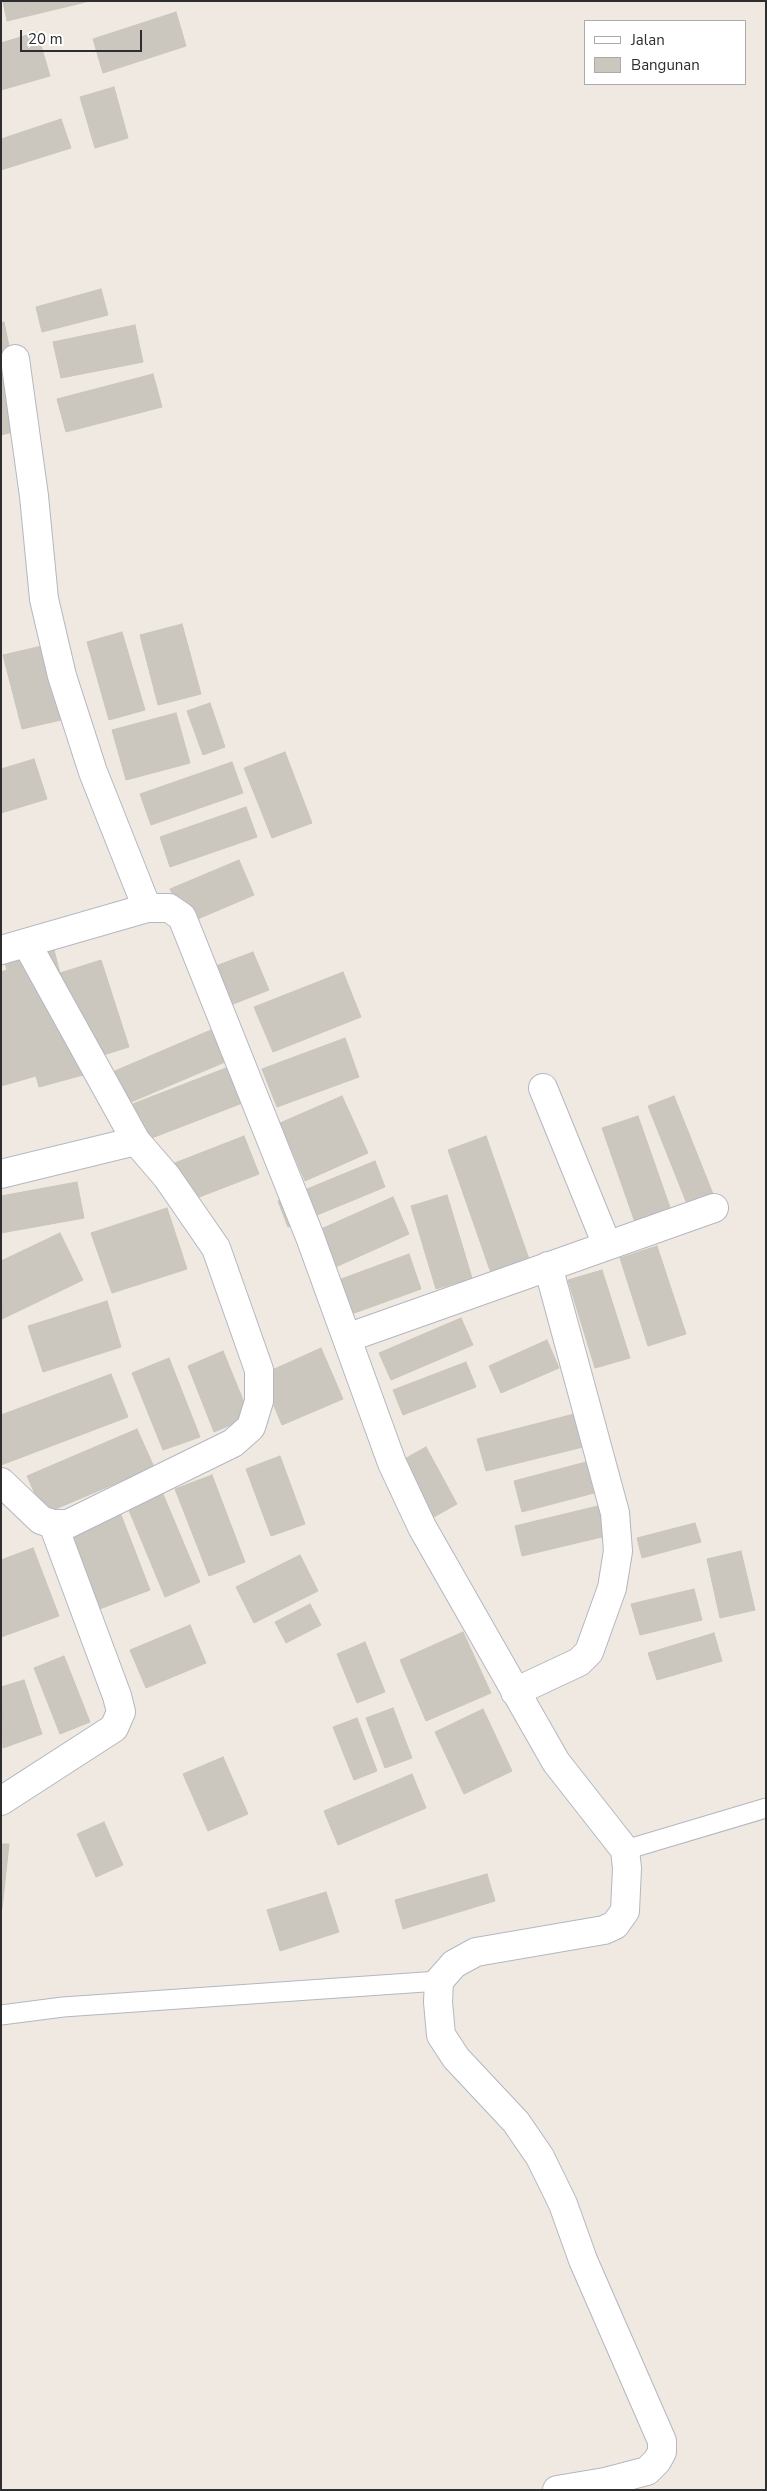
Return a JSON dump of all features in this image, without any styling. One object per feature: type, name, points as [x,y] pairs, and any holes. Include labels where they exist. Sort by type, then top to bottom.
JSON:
[{"type":"street","points":[[15,359],[34,496],[44,599],[62,676],[93,772],[147,908]]},
{"type":"street","points":[[1,950],[147,908],[169,908],[182,917],[310,1237],[392,1463],[422,1527],[556,1762],[625,1850],[627,1868],[625,1911],[615,1925],[604,1930],[476,1952],[454,1964],[439,1980],[438,2002],[441,2035],[456,2058],[516,2122],[540,2157],[563,2204],[583,2260],[662,2442],[662,2452],[657,2462],[647,2470],[605,2482],[556,2490]]},
{"type":"street","points":[[1,1482],[41,1520],[53,1524],[68,1524],[233,1443],[251,1427],[259,1401],[259,1370],[216,1248],[167,1178],[136,1141],[27,944]]},
{"type":"street","points":[[543,1088],[607,1245]]},
{"type":"street","points":[[1,1174],[136,1141]]},
{"type":"street","points":[[347,1338],[714,1208]]},
{"type":"street","points":[[516,1692],[579,1662],[588,1652],[612,1588],[618,1551],[615,1513],[548,1266]]},
{"type":"street","points":[[1,1801],[114,1728],[121,1712],[117,1696],[53,1524]]},
{"type":"lane","points":[[625,1850],[766,1808]]},
{"type":"lane","points":[[1,2015],[63,2007],[439,1980]]},
{"type":"building","points":[[3,1],[90,1],[7,21]]},
{"type":"building","points":[[176,12],[186,46],[103,73],[93,39]]},
{"type":"building","points":[[37,32],[50,76],[1,90],[1,43]]},
{"type":"building","points":[[114,87],[128,138],[95,148],[80,97]]},
{"type":"building","points":[[61,119],[71,148],[1,170],[1,139]]},
{"type":"building","points":[[101,289],[108,315],[42,332],[36,307]]},
{"type":"building","points":[[4,322],[13,365],[1,367],[1,323]]},
{"type":"building","points":[[135,325],[143,362],[61,378],[53,342]]},
{"type":"building","points":[[153,374],[162,407],[66,432],[57,399]]},
{"type":"building","points":[[1,378],[4,378],[17,431],[1,435]]},
{"type":"building","points":[[182,624],[201,694],[158,705],[140,635]]},
{"type":"building","points":[[122,632],[145,710],[109,720],[87,642]]},
{"type":"building","points":[[42,646],[61,720],[22,729],[3,655]]},
{"type":"building","points":[[210,703],[225,747],[203,755],[187,711]]},
{"type":"building","points":[[176,713],[190,763],[126,780],[112,730]]},
{"type":"building","points":[[285,752],[312,823],[272,838],[244,768]]},
{"type":"building","points":[[34,759],[47,799],[1,813],[1,769]]},
{"type":"building","points":[[232,762],[243,793],[151,825],[140,794]]},
{"type":"building","points":[[246,807],[257,837],[170,867],[160,837]]},
{"type":"building","points":[[239,860],[254,895],[186,924],[170,889]]},
{"type":"building","points":[[53,946],[60,973],[101,960],[129,1047],[84,1061],[87,1074],[39,1087],[36,1076],[1,1086],[1,972],[7,970],[4,959]]},
{"type":"building","points":[[253,952],[269,990],[228,1006],[213,967]]},
{"type":"building","points":[[343,972],[361,1017],[273,1052],[254,1007]]},
{"type":"building","points":[[211,1030],[225,1062],[124,1105],[110,1073]]},
{"type":"building","points":[[345,1038],[359,1077],[277,1107],[262,1069]]},
{"type":"building","points":[[239,1063],[253,1099],[144,1141],[130,1105]]},
{"type":"building","points":[[342,1096],[368,1153],[305,1181],[280,1123]]},
{"type":"building","points":[[674,1096],[715,1199],[689,1209],[648,1106]]},
{"type":"building","points":[[638,1116],[674,1219],[638,1231],[602,1128]]},
{"type":"building","points":[[244,1136],[259,1174],[176,1206],[162,1168]]},
{"type":"building","points":[[486,1136],[530,1262],[492,1276],[448,1150]]},
{"type":"building","points":[[375,1161],[385,1187],[288,1227],[278,1201]]},
{"type":"building","points":[[77,1182],[84,1218],[1,1233],[1,1196]]},
{"type":"building","points":[[447,1195],[472,1278],[436,1289],[411,1206]]},
{"type":"building","points":[[393,1197],[409,1234],[320,1274],[303,1237]]},
{"type":"building","points":[[167,1208],[187,1269],[112,1293],[91,1233]]},
{"type":"building","points":[[60,1233],[83,1280],[2,1319],[1,1261]]},
{"type":"building","points":[[657,1246],[686,1334],[648,1346],[620,1258]]},
{"type":"building","points":[[409,1254],[421,1289],[346,1316],[333,1282]]},
{"type":"building","points":[[602,1270],[630,1358],[595,1368],[568,1280]]},
{"type":"building","points":[[107,1301],[121,1347],[43,1372],[28,1326]]},
{"type":"building","points":[[461,1318],[473,1345],[391,1380],[379,1353]]},
{"type":"building","points":[[547,1340],[559,1368],[501,1393],[489,1366]]},
{"type":"building","points":[[321,1348],[343,1399],[282,1425],[261,1375]]},
{"type":"building","points":[[223,1351],[250,1417],[214,1432],[188,1366]]},
{"type":"building","points":[[169,1358],[200,1437],[163,1450],[132,1373]]},
{"type":"building","points":[[466,1362],[476,1387],[403,1415],[393,1390]]},
{"type":"building","points":[[111,1374],[128,1417],[1,1465],[1,1415]]},
{"type":"building","points":[[578,1413],[587,1446],[486,1471],[477,1439]]},
{"type":"building","points":[[137,1429],[154,1467],[44,1514],[27,1476]]},
{"type":"building","points":[[426,1447],[457,1504],[416,1527],[385,1470]]},
{"type":"building","points":[[280,1456],[305,1524],[271,1536],[246,1469]]},
{"type":"building","points":[[586,1462],[594,1493],[522,1512],[514,1481]]},
{"type":"building","points":[[212,1475],[245,1562],[209,1576],[175,1489]]},
{"type":"building","points":[[163,1494],[200,1582],[165,1597],[128,1508]]},
{"type":"building","points":[[598,1506],[606,1536],[522,1556],[515,1526]]},
{"type":"building","points":[[118,1507],[150,1590],[89,1613],[58,1530]]},
{"type":"building","points":[[695,1523],[701,1542],[642,1558],[637,1538]]},
{"type":"building","points":[[33,1548],[59,1616],[1,1637],[1,1560]]},
{"type":"building","points":[[741,1551],[755,1610],[720,1618],[707,1559]]},
{"type":"building","points":[[300,1555],[318,1591],[254,1623],[236,1587]]},
{"type":"building","points":[[694,1589],[702,1620],[640,1635],[631,1604]]},
{"type":"building","points":[[310,1604],[321,1625],[286,1643],[275,1622]]},
{"type":"building","points":[[190,1625],[206,1663],[146,1688],[130,1650]]},
{"type":"building","points":[[463,1632],[491,1693],[426,1721],[400,1660]]},
{"type":"building","points":[[714,1633],[722,1661],[657,1680],[648,1653]]},
{"type":"building","points":[[365,1642],[385,1692],[357,1703],[337,1654]]},
{"type":"building","points":[[64,1656],[90,1722],[60,1734],[34,1668]]},
{"type":"building","points":[[24,1680],[42,1734],[3,1748],[1,1687]]},
{"type":"building","points":[[393,1708],[412,1758],[385,1768],[366,1718]]},
{"type":"building","points":[[483,1709],[512,1771],[464,1794],[435,1732]]},
{"type":"building","points":[[357,1718],[377,1771],[354,1780],[333,1727]]},
{"type":"building","points":[[223,1757],[248,1814],[208,1831],[183,1774]]},
{"type":"building","points":[[412,1774],[426,1808],[338,1845],[324,1811]]},
{"type":"building","points":[[104,1822],[123,1865],[96,1877],[77,1834]]},
{"type":"building","points":[[1,1844],[9,1844],[2,1909],[1,1909]]},
{"type":"building","points":[[487,1874],[495,1901],[403,1929],[395,1900]]},
{"type":"building","points":[[326,1892],[339,1932],[280,1951],[267,1910]]}]
